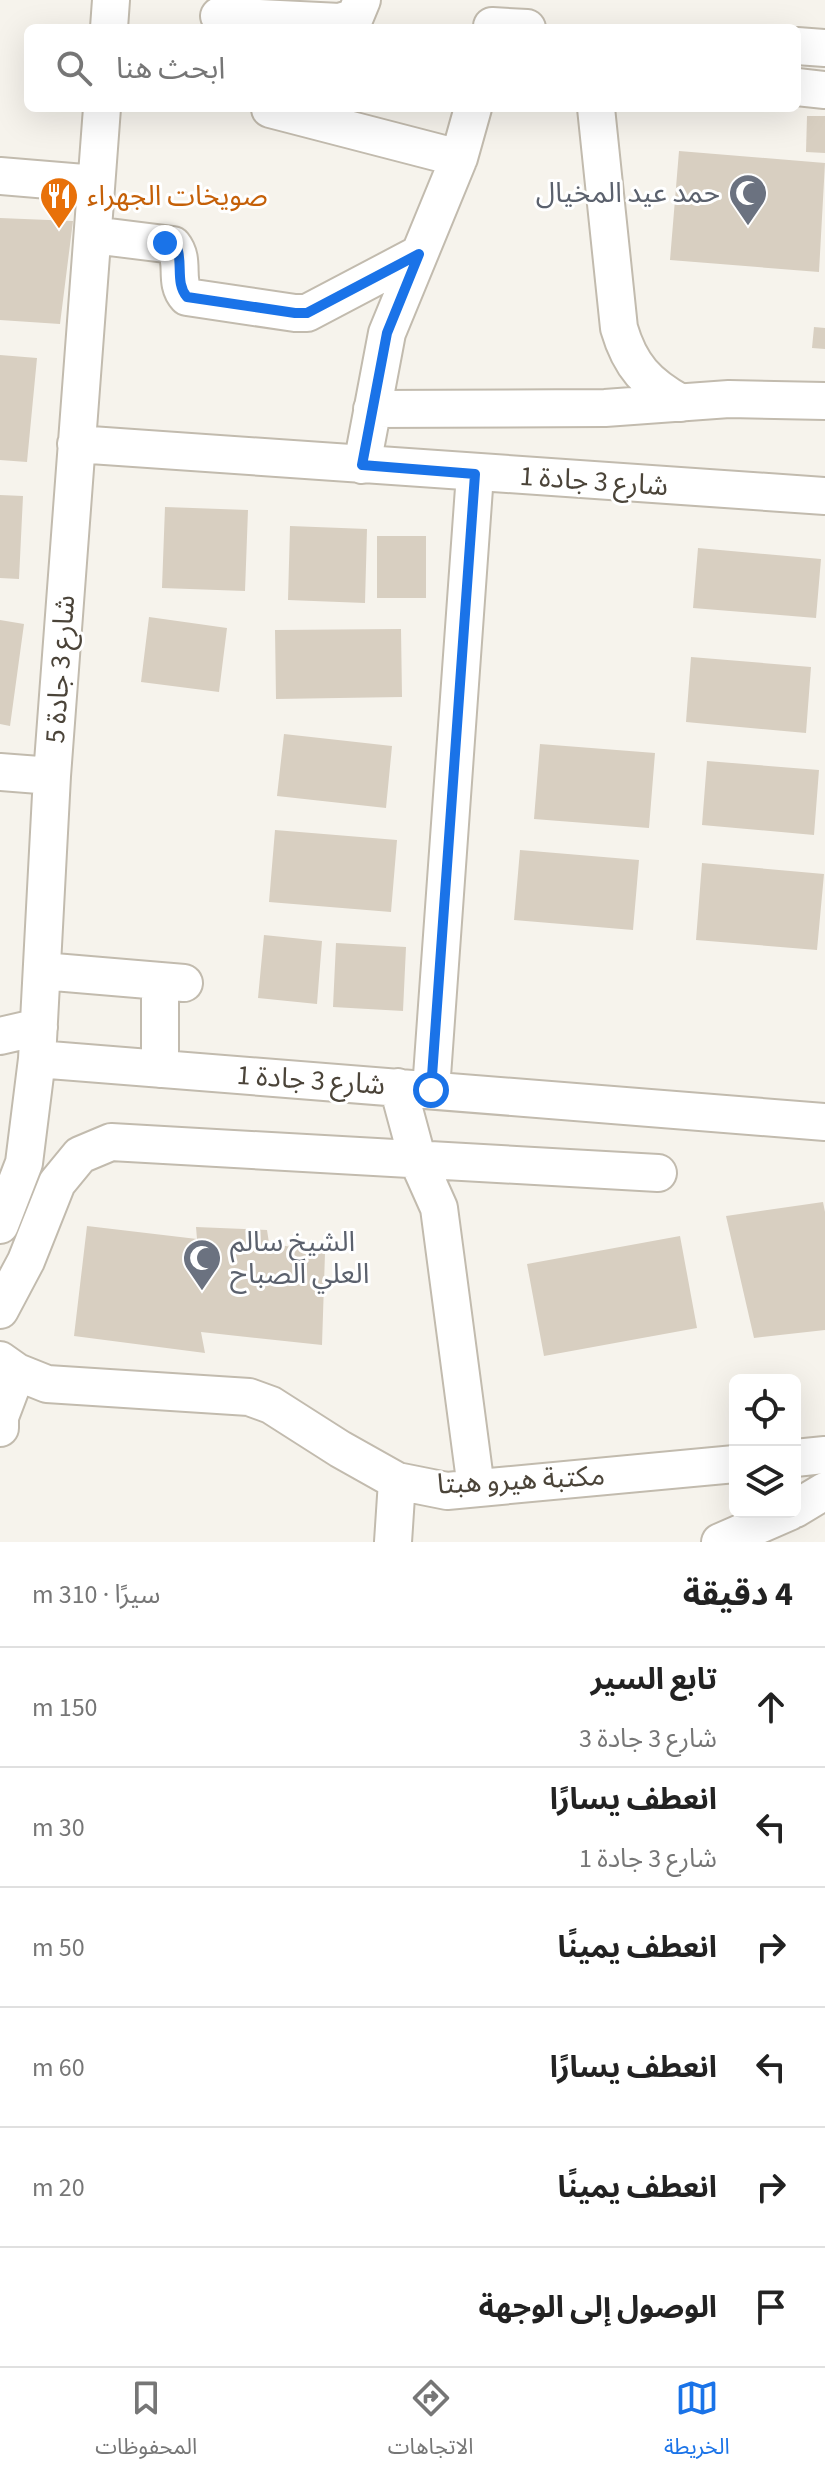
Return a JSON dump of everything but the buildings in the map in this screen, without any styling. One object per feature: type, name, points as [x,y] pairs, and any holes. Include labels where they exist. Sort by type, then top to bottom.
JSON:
[{"type":"street","points":[[109,24],[111,0]]},
{"type":"street","points":[[219,16],[340,22],[355,17],[362,0]]},
{"type":"street","points":[[801,46],[825,48]]},
{"type":"street","points":[[801,87],[825,90]]},
{"type":"street","name":"شارع 3 جادة 5","points":[[0,1225],[24,1163],[38,1043],[52,776],[102,112]]},
{"type":"street","points":[[282,112],[459,158]]},
{"type":"street","points":[[362,465],[387,333],[459,158],[472,112]]},
{"type":"street","points":[[596,112],[619,328],[626,352],[640,372],[657,389],[681,403]]},
{"type":"street","points":[[0,176],[96,184]]},
{"type":"street","points":[[93,235],[173,245],[178,251],[181,291],[187,297],[295,313],[318,309],[419,254]]},
{"type":"street","points":[[372,409],[605,408],[729,399],[825,401]]},
{"type":"street","name":"شارع 3 جادة 1","points":[[76,444],[825,496]]},
{"type":"street","points":[[475,474],[415,1088],[418,1161],[439,1208],[476,1488]]},
{"type":"street","points":[[0,772],[52,776]]},
{"type":"street","points":[[42,971],[172,982],[160,1069]]},
{"type":"street","name":"شارع 3 جادة 1","points":[[0,1036],[160,1069],[825,1122]]},
{"type":"street","points":[[0,1310],[26,1261],[57,1183],[80,1155],[111,1142],[658,1173]]},
{"type":"street","points":[[0,1428],[8,1366]]},
{"type":"street","name":"مكتبة هيرو هبتا","points":[[8,1366],[47,1384],[249,1397],[271,1405],[397,1481],[447,1491],[729,1465]]},
{"type":"street","points":[[801,1457],[825,1455]]},
{"type":"street","points":[[393,1542],[397,1481]]},
{"type":"street","points":[[801,1505],[825,1491]]},
{"type":"street","points":[[720,1542],[775,1518]]},
{"type":"place","name":"حمد عيد المخيال","points":[[748,227]]},
{"type":"place","name":"صويخات الجهراء","points":[[59,230]]},
{"type":"place","name":"الشيخ سالم العلي الصباح","points":[[202,1292]]},
{"type":"route","points":[[165,243],[173,245],[178,251],[181,291],[187,297],[295,313],[318,309],[419,254],[387,333],[362,465],[475,474],[431,1090]]}]
